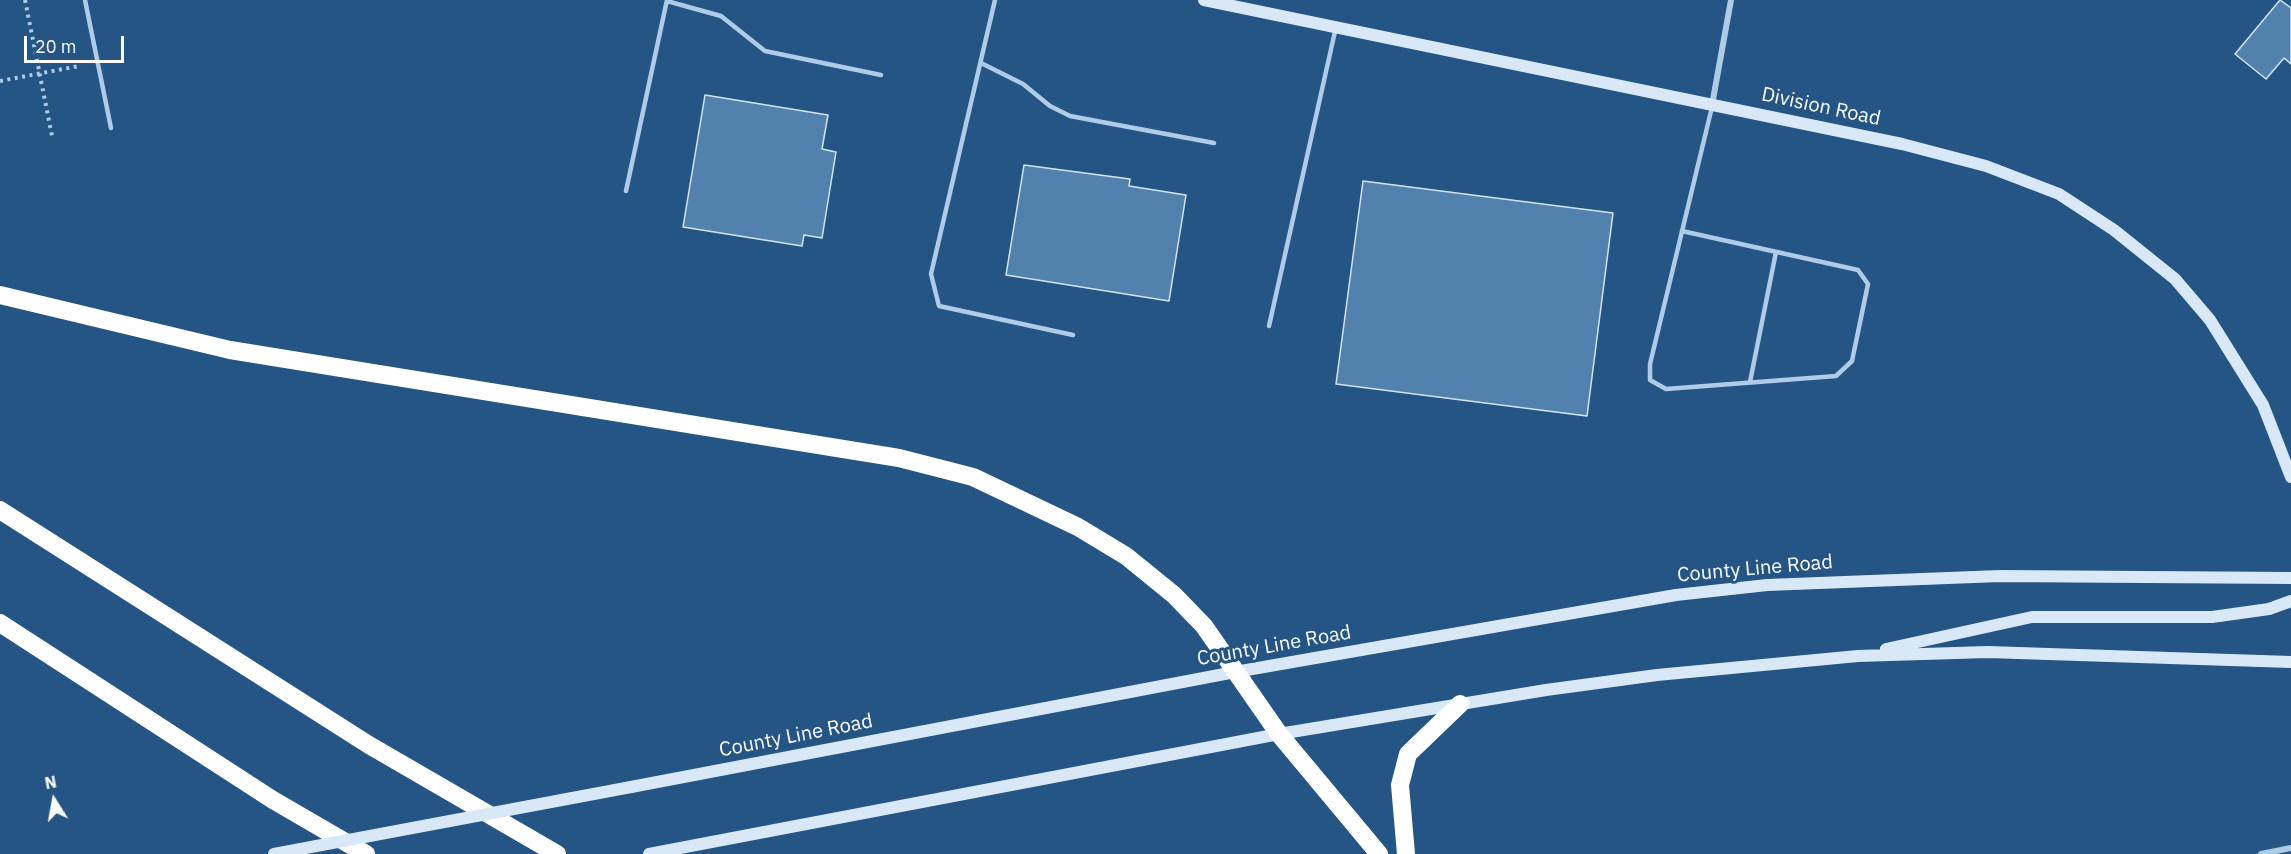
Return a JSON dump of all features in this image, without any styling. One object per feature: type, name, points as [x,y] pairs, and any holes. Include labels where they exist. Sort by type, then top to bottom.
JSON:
[{"type":"highway","points":[[0,295],[230,350],[899,458],[973,477],[1078,527],[1126,556],[1174,595],[1204,626],[1279,734],[1380,854]]},
{"type":"highway","points":[[0,510],[369,745],[557,854]]},
{"type":"highway","points":[[0,623],[273,800],[366,854]]},
{"type":"highway","points":[[1406,854],[1400,785],[1408,754],[1460,704]]},
{"type":"main road","name":"Division Road","points":[[1204,0],[1902,144],[1986,166],[2068,200],[2114,230],[2175,279],[2210,320],[2263,405],[2291,477]]},
{"type":"main road","name":"County Line Road","points":[[274,854],[1234,672],[1676,595],[1767,585],[2000,576],[2291,578]]},
{"type":"main road","points":[[1858,656],[2032,617],[2212,617],[2269,609],[2291,601]]},
{"type":"main road","points":[[649,854],[1279,734],[1657,675],[1858,656],[1988,652],[2291,662]]},
{"type":"street","points":[[1712,105],[1731,0]]},
{"type":"street","points":[[2261,854],[2291,848]]},
{"type":"lane","points":[[85,0],[111,128]]},
{"type":"lane","points":[[626,191],[667,0],[721,15],[765,51],[881,75]]},
{"type":"lane","points":[[995,0],[931,274],[939,306],[1073,335]]},
{"type":"lane","points":[[1269,326],[1336,27]]},
{"type":"lane","points":[[981,63],[1023,84],[1050,106],[1070,116],[1214,143]]},
{"type":"lane","points":[[1682,231],[1858,270],[1868,284],[1852,362],[1836,376],[1666,389],[1650,380],[1650,364],[1712,105]]},
{"type":"lane","points":[[1750,382],[1776,252]]},
{"type":"path","points":[[25,0],[52,136]]},
{"type":"path","points":[[0,81],[98,62]]},
{"type":"building","points":[[2280,0],[2291,8],[2291,64],[2284,58],[2266,79],[2235,54]]},
{"type":"building","points":[[705,95],[828,115],[822,149],[836,152],[822,238],[804,235],[802,246],[683,227]]},
{"type":"building","points":[[1024,165],[1130,179],[1129,186],[1186,195],[1169,301],[1006,275]]},
{"type":"building","points":[[1363,181],[1613,213],[1587,416],[1336,384]]}]
